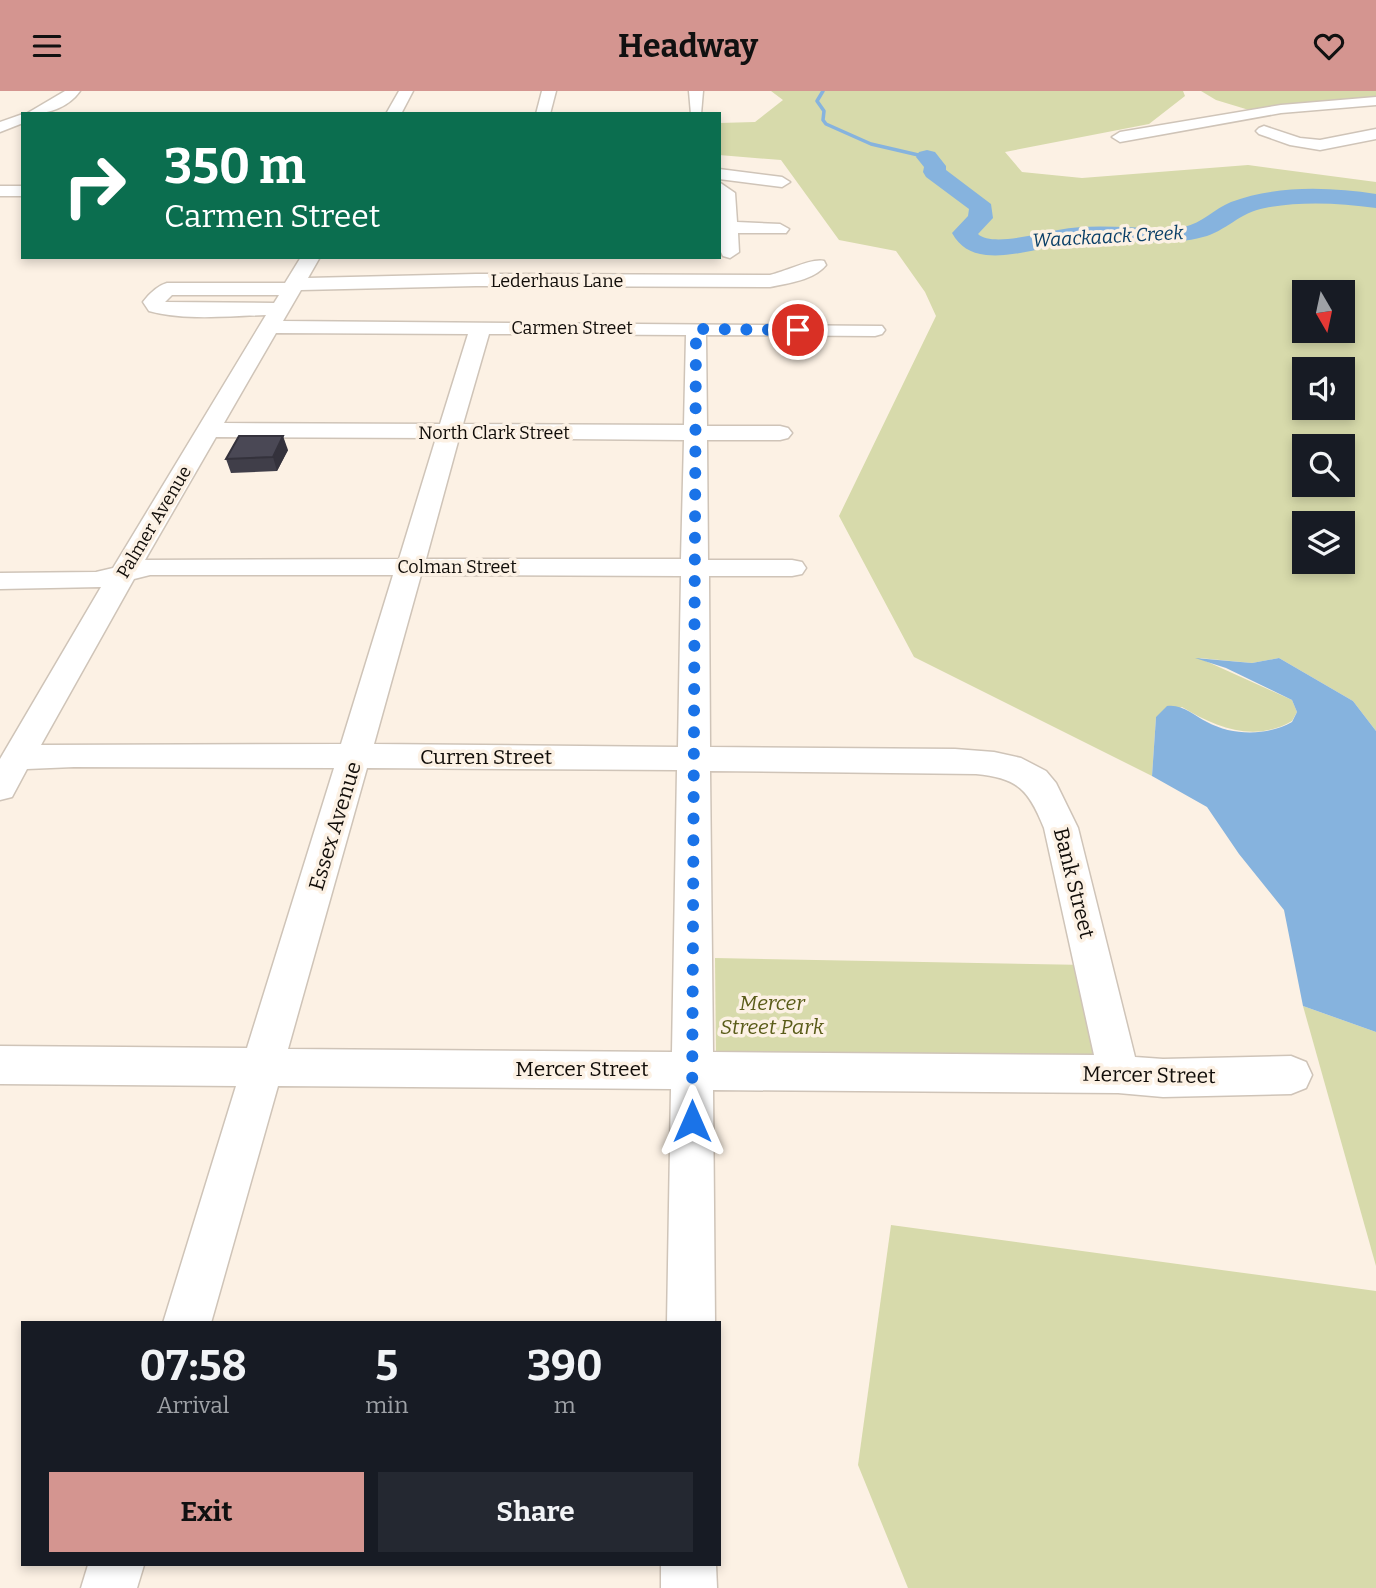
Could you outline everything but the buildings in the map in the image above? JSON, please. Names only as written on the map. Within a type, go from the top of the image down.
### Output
[{"type":"street","points":[[37,112],[67,98],[73,91]]},
{"type":"street","points":[[394,112],[406,91]]},
{"type":"street","points":[[543,112],[550,91]]},
{"type":"street","points":[[696,91],[696,111]]},
{"type":"street","points":[[1121,137],[1311,106],[1376,101]]},
{"type":"street","points":[[1264,131],[1291,120],[1311,106]]},
{"type":"street","points":[[0,127],[21,119]]},
{"type":"street","points":[[1223,120],[1227,126],[1264,131],[1313,145],[1328,144],[1362,134],[1376,134]]},
{"type":"street","points":[[0,127],[21,133]]},
{"type":"street","points":[[721,174],[782,182]]},
{"type":"street","points":[[721,188],[736,206],[725,252],[751,253]]},
{"type":"street","points":[[0,191],[21,191]]},
{"type":"street","points":[[730,227],[780,229]]},
{"type":"street","name":"Palmer Avenue","points":[[0,788],[310,259]]},
{"type":"street","name":"Lederhaus Lane","points":[[283,302],[476,280],[770,281],[794,276],[817,265]]},
{"type":"street","points":[[167,289],[283,302],[187,310],[156,307],[153,302],[167,289]]},
{"type":"street","name":"Carmen Street","points":[[283,302],[480,328],[874,330]]},
{"type":"street","name":"Essex Avenue","points":[[188,1321],[480,328]]},
{"type":"street","points":[[691,1321],[696,329]]},
{"type":"street","name":"North Clark Street","points":[[208,430],[780,433]]},
{"type":"street","name":"Colman Street","points":[[0,581],[78,581],[150,567],[175,566],[792,568]]},
{"type":"street","name":"Curren Street","points":[[17,758],[74,755],[955,761]]},
{"type":"street","name":"Bank Street","points":[[955,761],[1012,767],[1041,785],[1051,799],[1061,828],[1104,1003],[1118,1074]]},
{"type":"street","name":"Mercer Street","points":[[0,1065],[1118,1074],[1163,1079],[1291,1076]]},
{"type":"street","points":[[109,1588],[116,1566]]},
{"type":"street","points":[[689,1566],[689,1588]]},
{"type":"green space","points":[[771,91],[1183,91],[1185,96],[1149,124],[1005,152],[1022,172],[1082,178],[1248,165],[1376,182],[1376,731],[1353,701],[1279,658],[1252,663],[1199,658],[1292,700],[1297,712],[1292,721],[1278,728],[1250,732],[1222,726],[1182,707],[1156,717],[1152,776],[914,657],[839,516],[936,316],[925,292],[896,251],[839,240],[781,160],[721,155],[721,123],[755,122],[783,100]]},
{"type":"green space","points":[[1201,91],[1376,91],[1376,98],[1249,110],[1216,100]]},
{"type":"green space","name":"Mercer Street Park","points":[[715,958],[1088,965],[1117,1068],[716,1055]]},
{"type":"green space","points":[[1303,1006],[1376,1032],[1376,1266]]},
{"type":"green space","points":[[891,1225],[1376,1291],[1376,1588],[908,1588],[858,1465]]},
{"type":"water","points":[[1195,658],[1252,663],[1279,658],[1353,701],[1376,731],[1376,1032],[1303,1006],[1284,910],[1239,854],[1207,807],[1152,776],[1156,717],[1167,706],[1183,708],[1217,727],[1250,733],[1282,727],[1292,722],[1297,712],[1292,700],[1226,668]]},
{"type":"waterway","name":"Waackaack Creek","points":[[823,91],[817,101],[824,111],[823,120],[826,124],[871,144],[927,157]]},
{"type":"waterway","name":"Waackaack Creek","points":[[927,157],[935,166],[934,172],[979,204],[980,218],[965,233],[973,243],[986,247],[1010,246],[1081,234],[1184,234],[1203,230],[1225,214],[1244,206],[1281,198],[1322,196],[1376,201]]},
{"type":"route","points":[[692,1121],[696,329],[798,330]]}]
